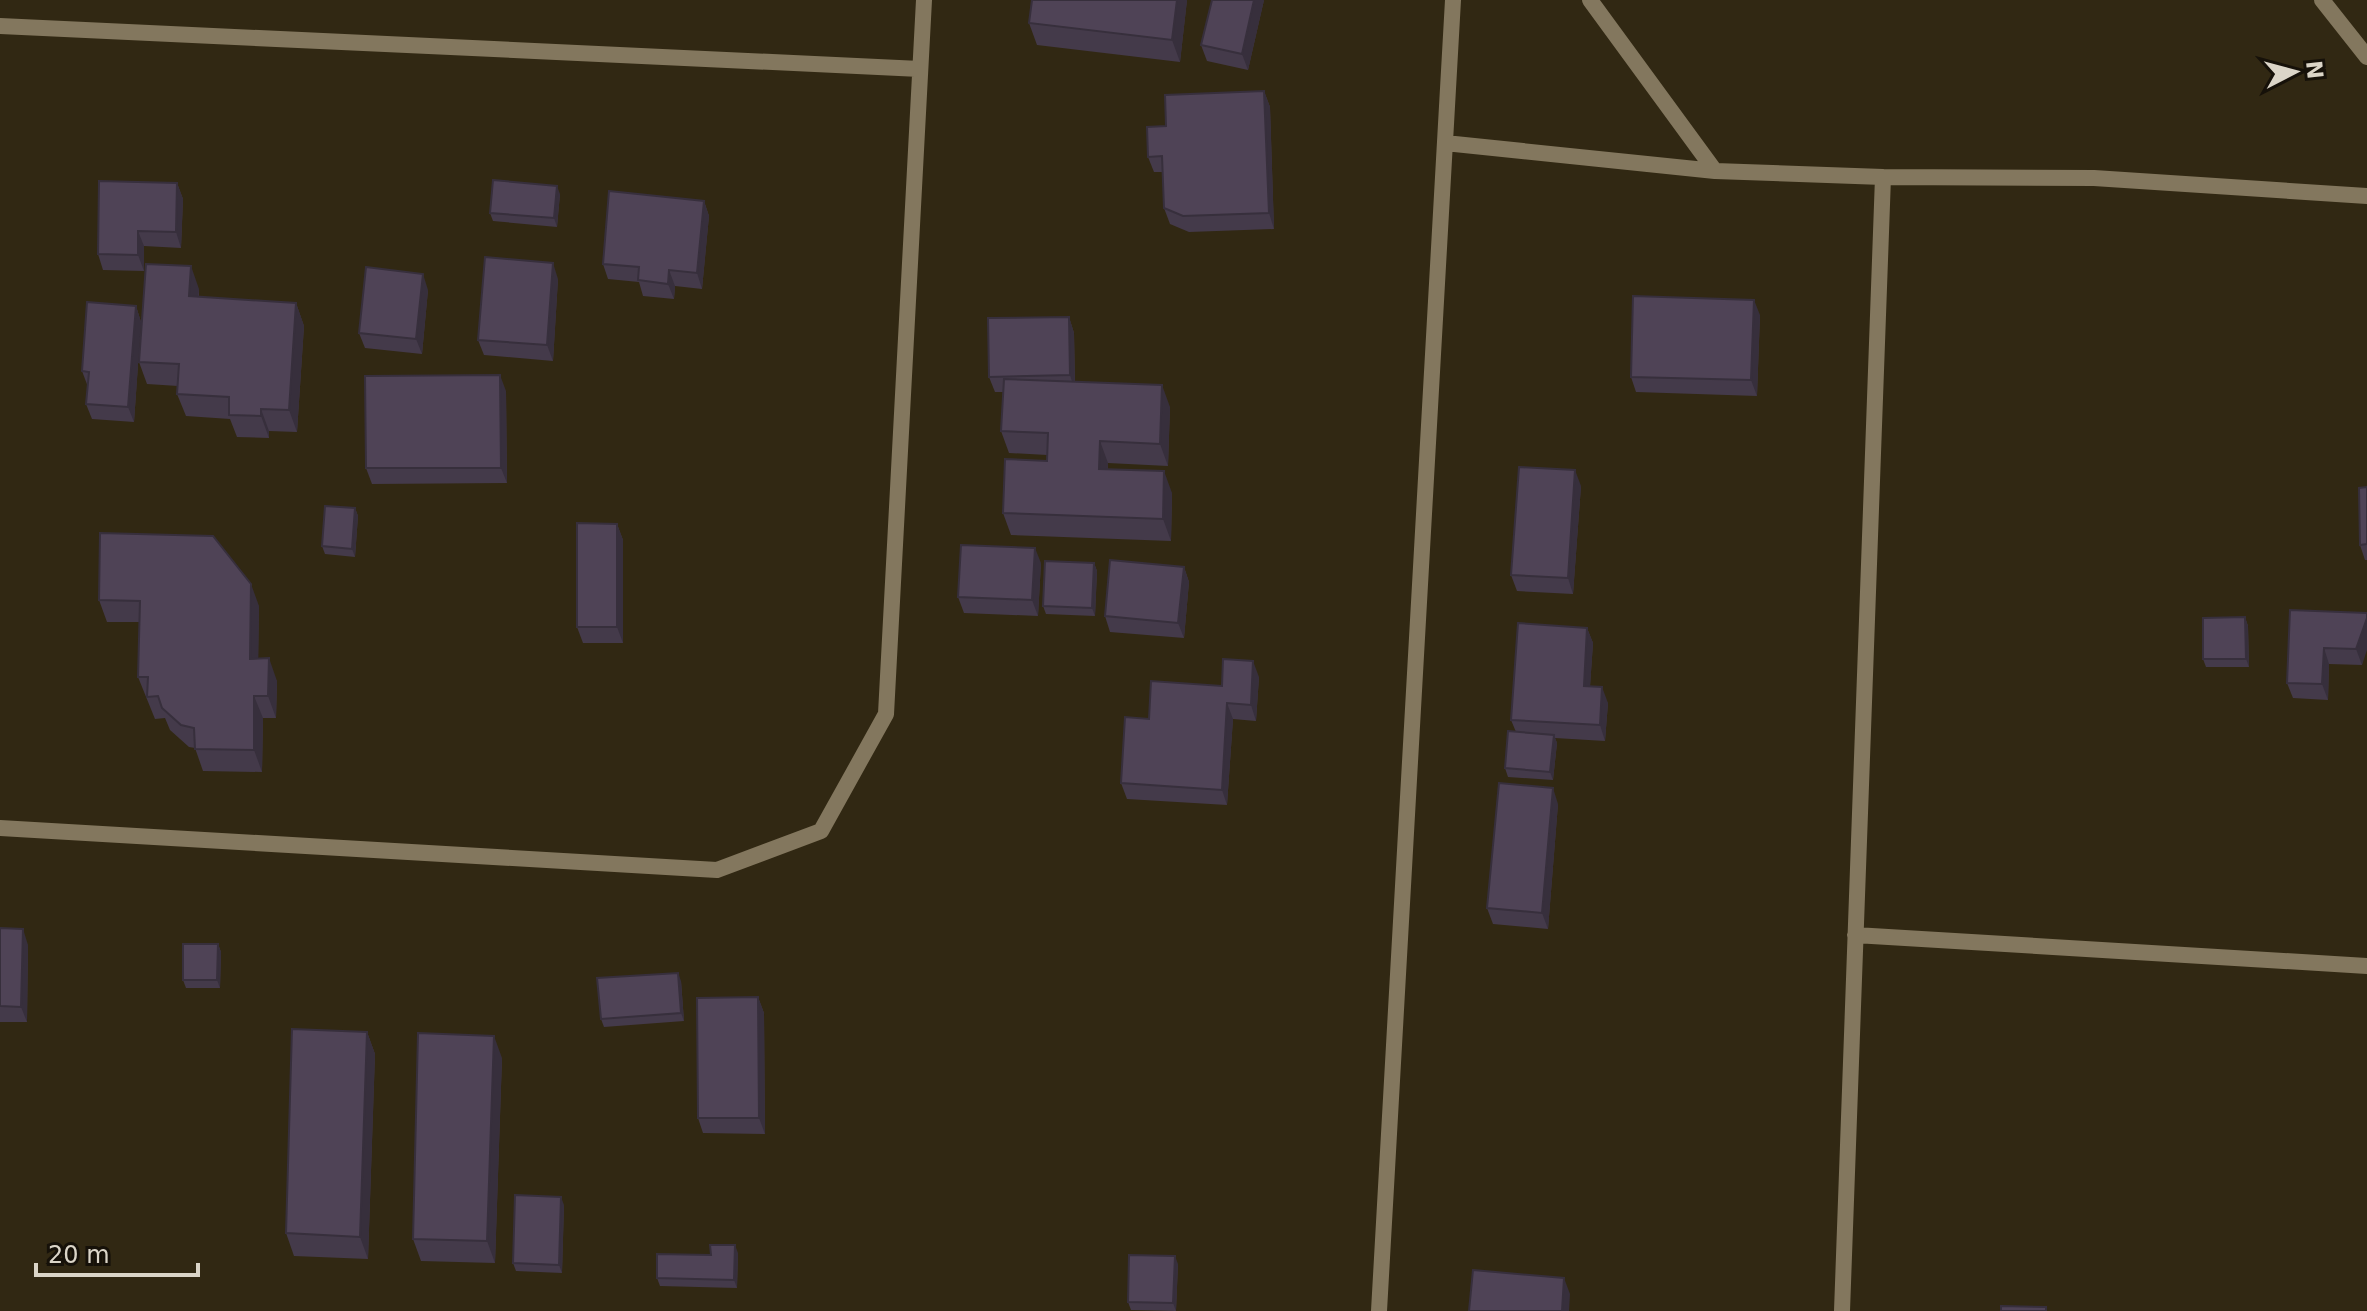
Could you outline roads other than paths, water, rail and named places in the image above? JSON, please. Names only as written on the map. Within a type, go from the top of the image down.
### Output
[{"type":"street","points":[[0,828],[717,870],[821,831],[886,714],[924,0]]},
{"type":"street","points":[[1379,1311],[1453,0]]},
{"type":"street","points":[[1590,0],[1715,171]]},
{"type":"street","points":[[2322,0],[2367,57]]},
{"type":"street","points":[[0,26],[920,69]]},
{"type":"street","points":[[1445,143],[1715,171],[1883,177],[2094,178],[2367,196]]},
{"type":"street","points":[[1842,1311],[1883,177]]},
{"type":"street","points":[[1855,935],[2367,966]]}]
